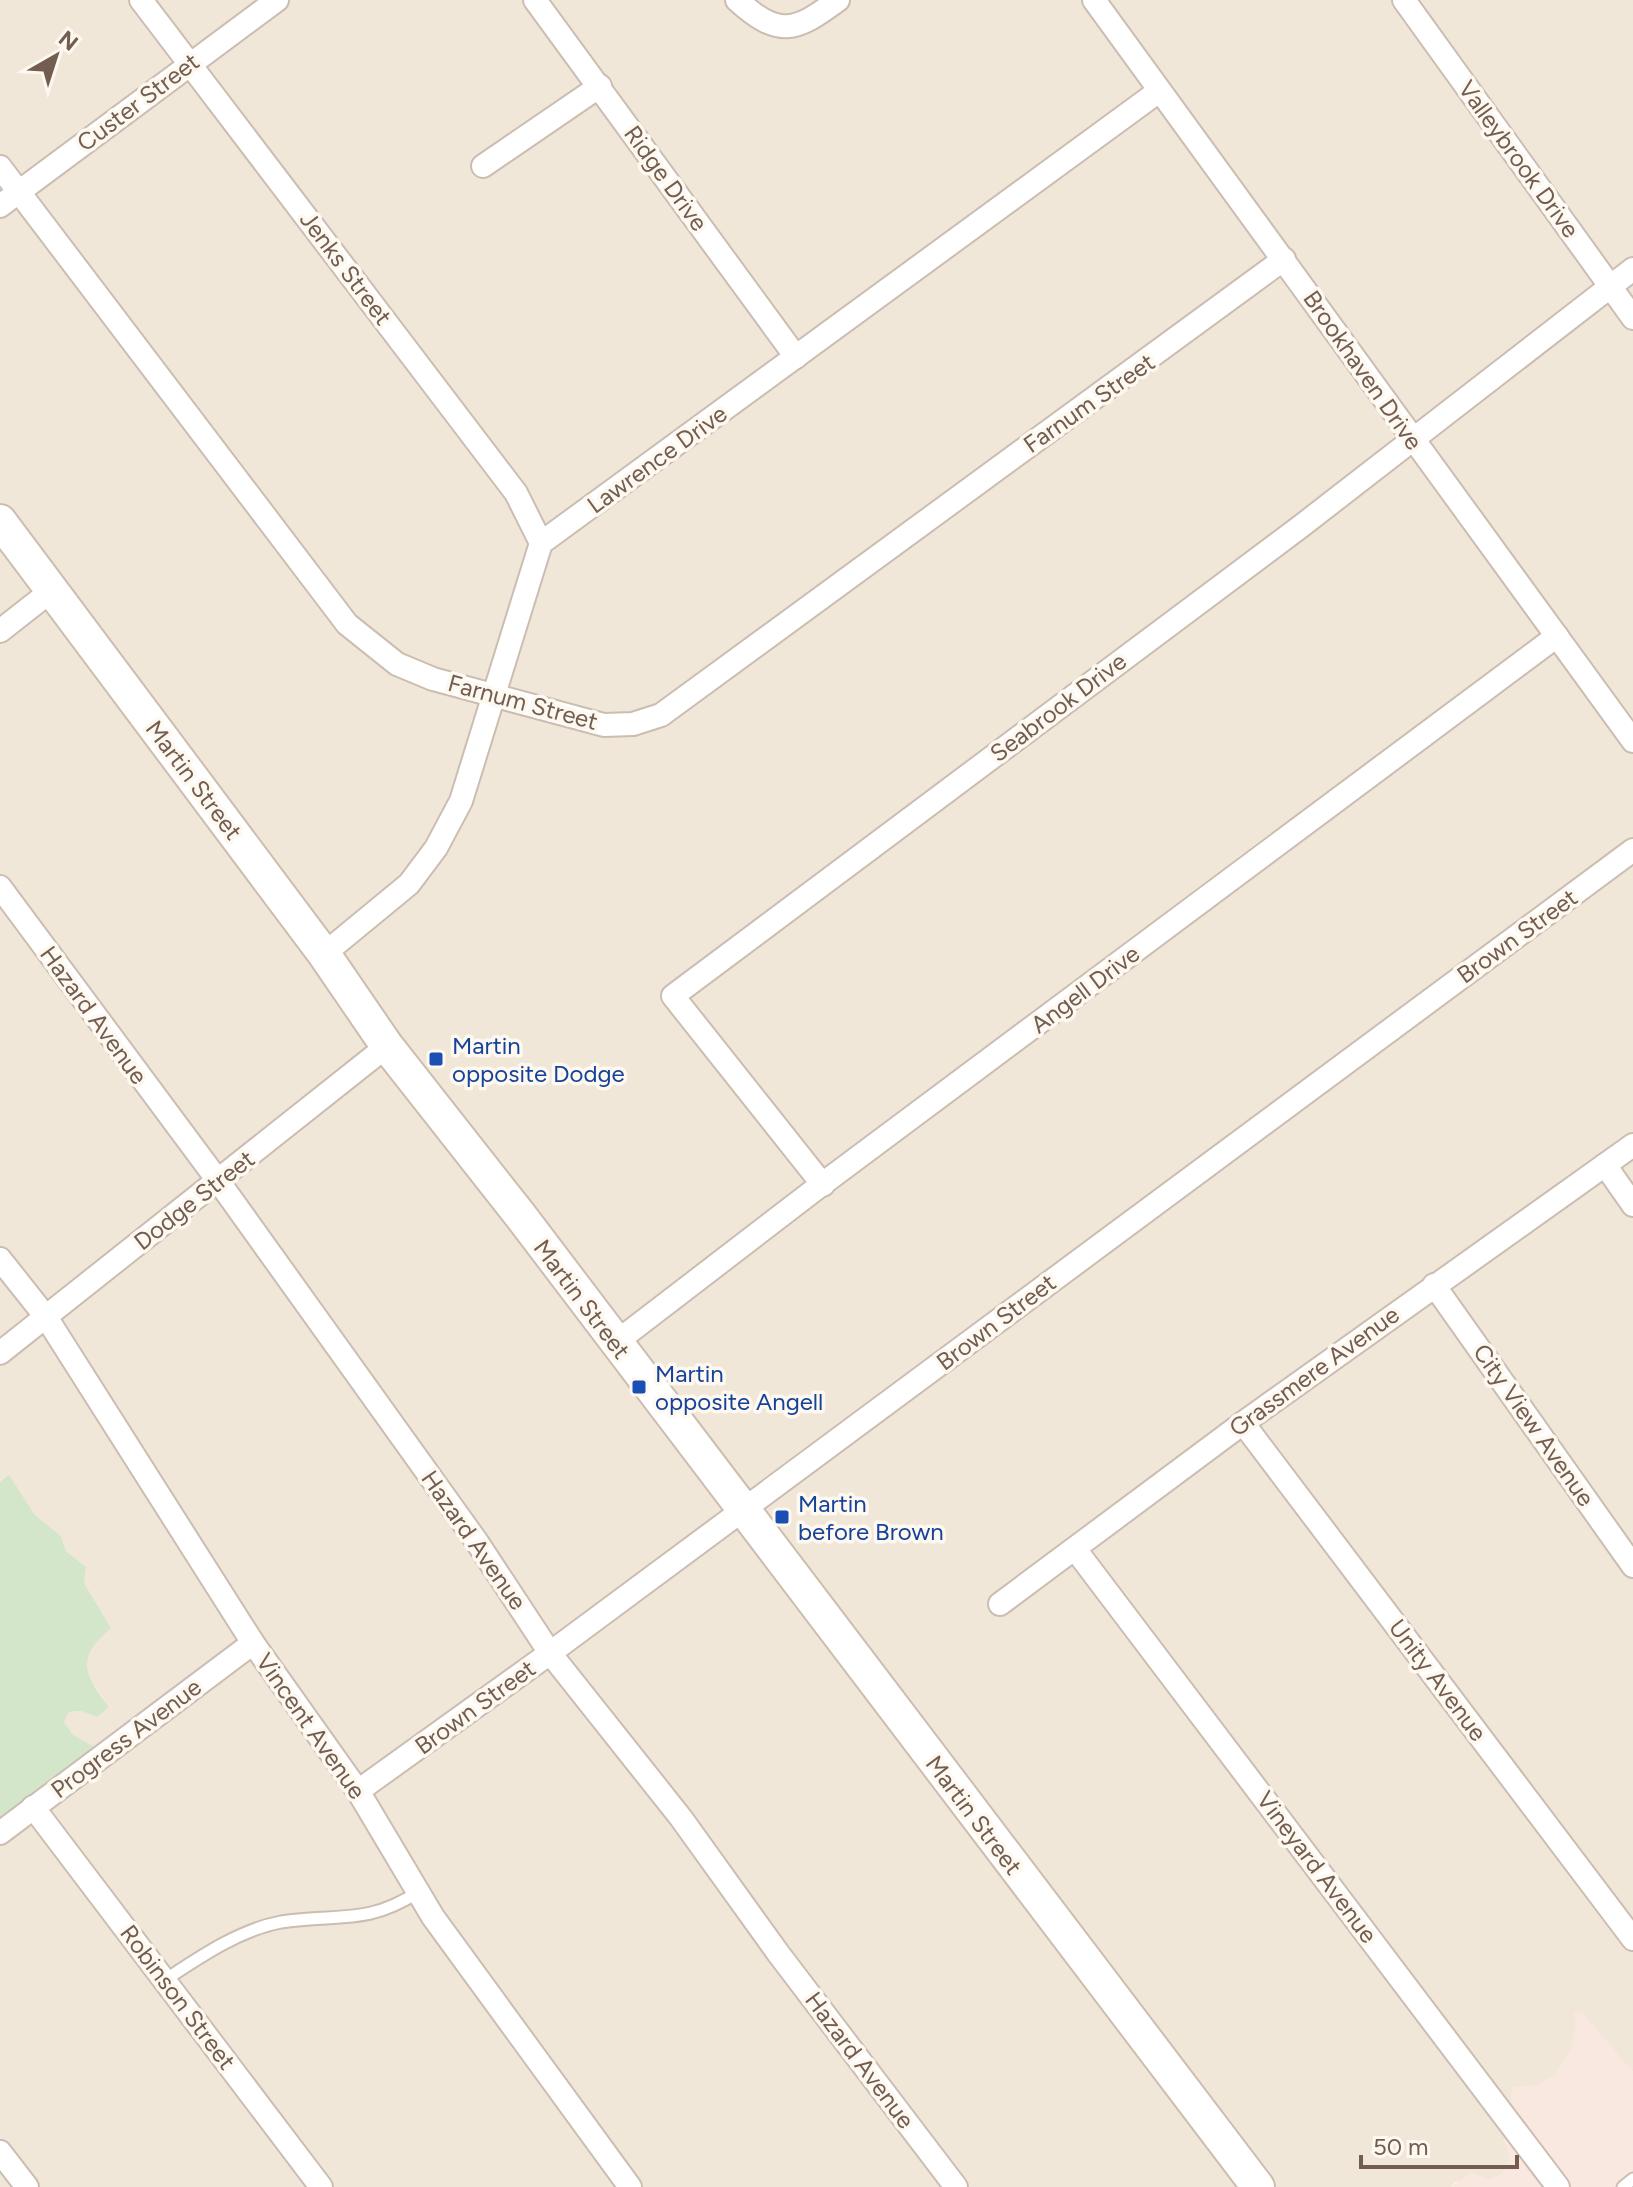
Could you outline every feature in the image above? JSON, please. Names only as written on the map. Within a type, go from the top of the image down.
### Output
[{"type":"street","name":"Jenks Street","points":[[141,0],[516,493],[541,543]]},
{"type":"street","name":"Custer Street","points":[[0,206],[277,0]]},
{"type":"street","name":"Ridge Drive","points":[[535,0],[796,357]]},
{"type":"street","points":[[737,0],[775,27],[787,28],[811,21],[838,0]]},
{"type":"street","name":"Brookhaven Drive","points":[[1094,0],[1633,741]]},
{"type":"street","name":"Valleybrook Drive","points":[[1404,0],[1633,318]]},
{"type":"street","points":[[483,166],[600,86]]},
{"type":"street","name":"Lawrence Drive","points":[[541,543],[1159,91]]},
{"type":"street","name":"Farnum Street","points":[[0,167],[347,624],[397,664],[433,679],[604,725],[633,724],[661,715],[1284,259]]},
{"type":"street","name":"Seabrook Drive","points":[[823,1185],[673,996],[1413,440],[1633,269]]},
{"type":"street","name":"Martin Street","points":[[0,521],[324,954],[387,1046],[1258,2187]]},
{"type":"street","points":[[324,954],[409,884],[436,848],[461,801],[541,543]]},
{"type":"street","points":[[0,631],[51,591]]},
{"type":"street","name":"Angell Drive","points":[[615,1343],[1557,636]]},
{"type":"street","name":"Brown Street","points":[[358,1791],[550,1653],[741,1508],[1633,850]]},
{"type":"street","name":"Hazard Avenue","points":[[0,887],[219,1182],[477,1542],[550,1653],[681,1818],[778,1953],[956,2187]]},
{"type":"street","name":"Dodge Street","points":[[0,1353],[387,1046]]},
{"type":"street","name":"Grassmere Avenue","points":[[1000,1604],[1243,1423],[1633,1145]]},
{"type":"street","points":[[1605,1165],[1633,1205]]},
{"type":"street","name":"Vincent Avenue","points":[[0,1259],[46,1317],[253,1643],[358,1791],[418,1892],[621,2184]]},
{"type":"street","name":"City View Avenue","points":[[1434,1285],[1633,1566]]},
{"type":"street","name":"Unity Avenue","points":[[1243,1423],[1633,1939]]},
{"type":"street","name":"Vineyard Avenue","points":[[1075,1549],[1558,2187]]},
{"type":"street","name":"Progress Avenue","points":[[0,1833],[253,1643]]},
{"type":"street","name":"Robinson Street","points":[[33,1807],[321,2187]]},
{"type":"street","points":[[0,2152],[27,2187]]},
{"type":"lane","points":[[165,1980],[225,1943],[256,1929],[281,1922],[354,1919],[402,1903],[418,1892]]},
{"type":"lane","points":[[1623,2187],[1633,2179]]},
{"type":"shaded area","points":[[0,0],[1633,0],[1633,2072],[1576,2027],[1570,2053],[1555,2075],[1538,2085],[1512,2088],[1510,2159],[1502,2174],[1490,2180],[1455,2182],[1451,2187],[0,2187],[0,1831],[103,1751],[73,1736],[64,1722],[69,1712],[81,1711],[97,1717],[109,1707],[86,1673],[87,1654],[93,1643],[111,1628],[84,1583],[85,1566],[66,1551],[61,1536],[35,1515],[9,1476],[0,1482]]},
{"type":"shaded area","points":[[1581,2011],[1633,2072],[1633,2187],[1451,2187],[1471,2173],[1490,2180],[1502,2174],[1510,2159],[1504,2140],[1509,2137],[1506,2115],[1512,2102],[1512,2088],[1538,2085],[1555,2075],[1570,2053],[1576,2027],[1574,2012]]},
{"type":"green space","points":[[9,1475],[35,1515],[61,1536],[66,1551],[86,1567],[84,1583],[111,1628],[92,1648],[87,1666],[94,1685],[109,1707],[97,1717],[81,1711],[69,1712],[64,1722],[73,1735],[104,1752],[0,1831],[0,1482]]},
{"type":"place","name":"Martin opposite Dodge","points":[[436,1059]]},
{"type":"place","name":"Martin opposite Angell","points":[[639,1387]]},
{"type":"place","name":"Martin before Brown","points":[[782,1517]]}]
